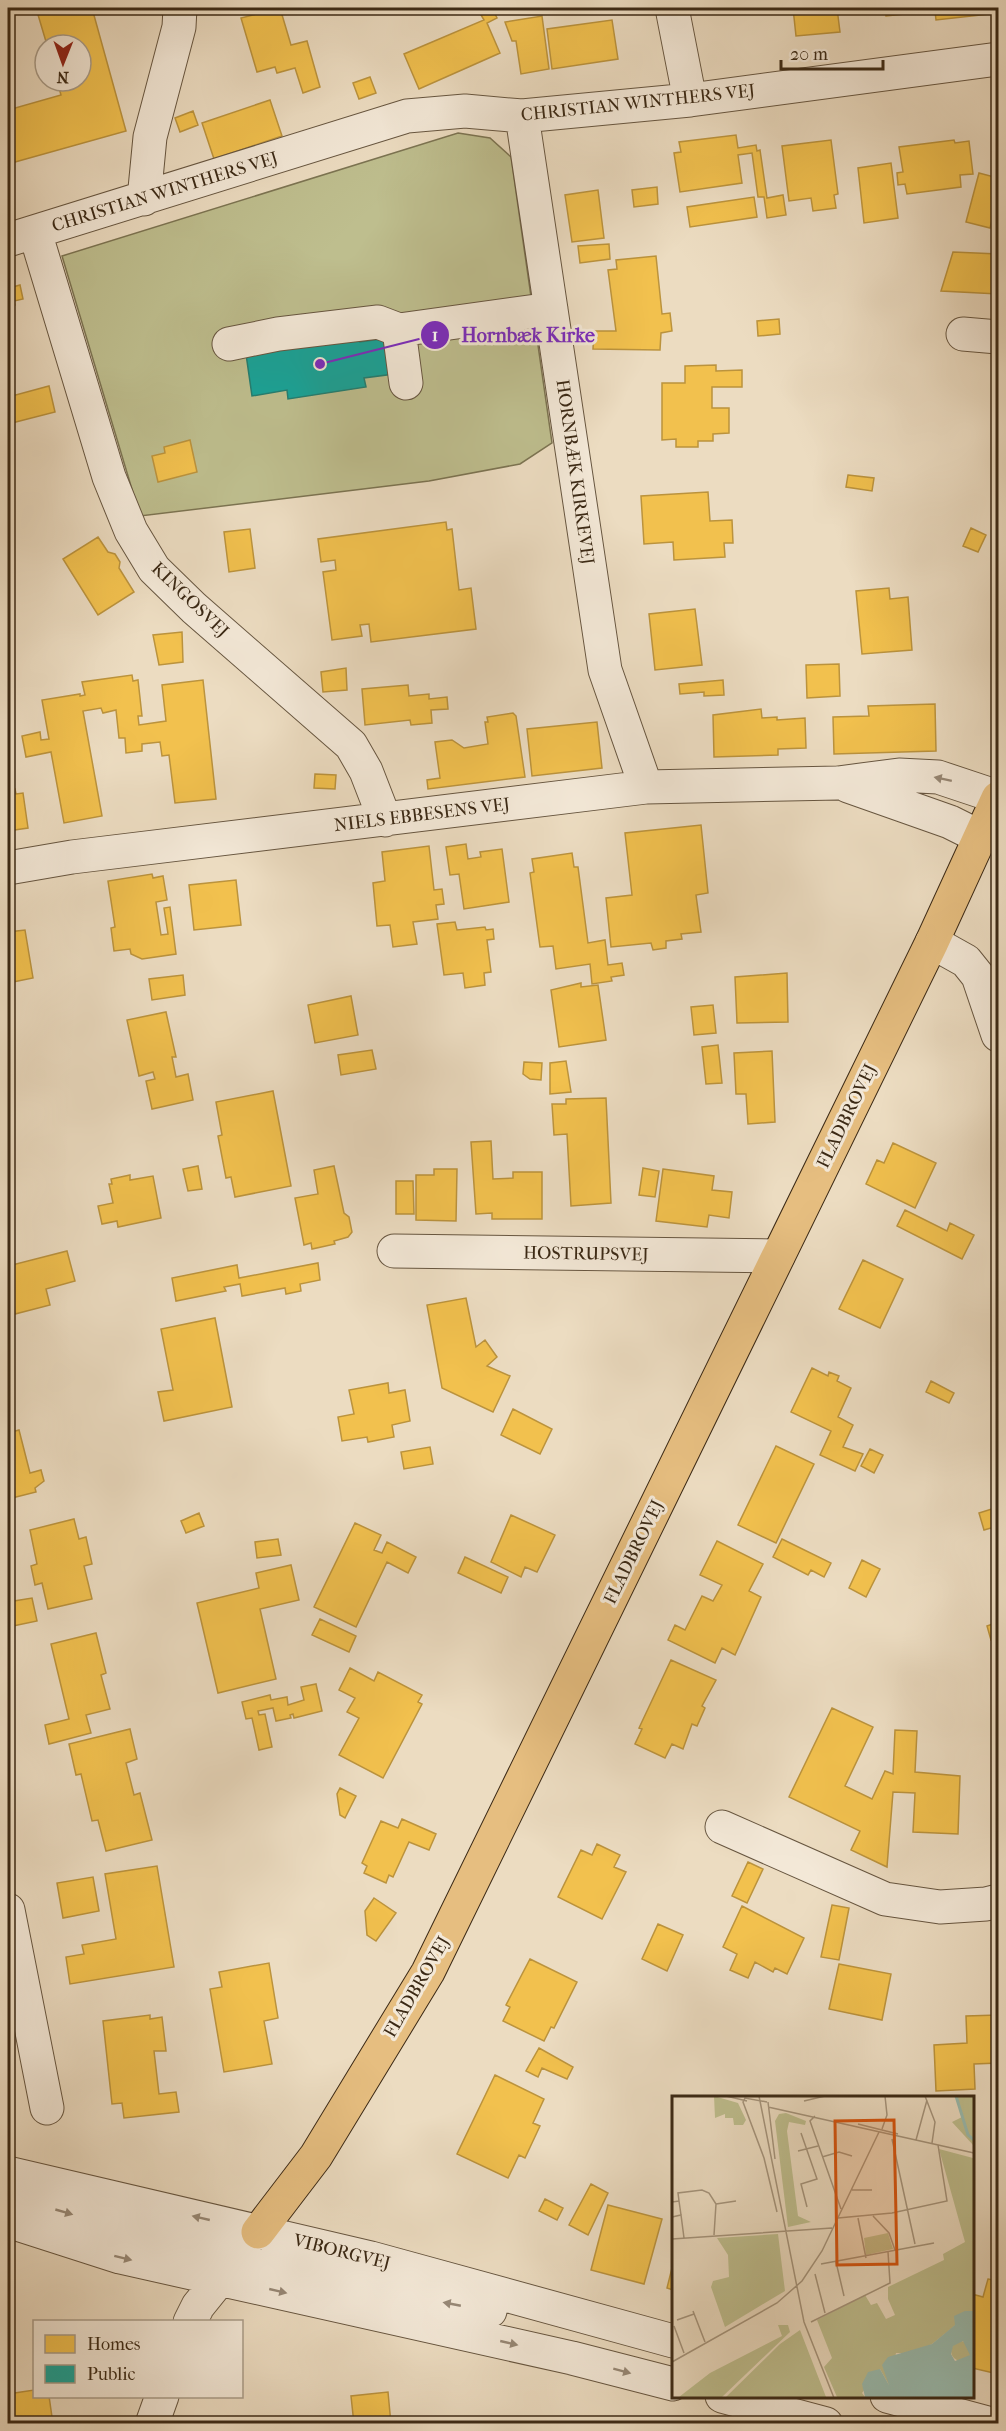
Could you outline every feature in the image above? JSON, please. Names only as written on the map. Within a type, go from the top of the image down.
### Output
[{"type":"main road","name":"FLADBROVEJ","points":[[258,2232],[316,2156],[428,1972],[932,942],[999,798]]},
{"type":"street","points":[[144,199],[150,137],[178,27],[180,8]]},
{"type":"street","points":[[672,8],[690,100]]},
{"type":"street","name":"CHRISTIAN WINTHERS VEJ","points":[[21,236],[407,116],[465,111],[522,116],[690,100],[999,59]]},
{"type":"street","name":"HORNBÆK KIRKEVEJ","points":[[522,116],[605,670],[646,787]]},
{"type":"street","name":"KINGOSVEJ","points":[[21,236],[109,477],[131,531],[154,569],[351,745],[366,771],[385,820]]},
{"type":"street","points":[[229,344],[278,334],[378,322],[399,330],[551,309]]},
{"type":"street","points":[[399,330],[406,383]]},
{"type":"street","points":[[963,334],[999,337]]},
{"type":"street","name":"NIELS EBBESENS VEJ","points":[[8,868],[72,857],[646,787],[838,783],[899,775],[938,777],[999,798]]},
{"type":"street","name":"NIELS EBBESENS VEJ","points":[[838,783],[893,800],[950,822],[980,837]]},
{"type":"street","points":[[932,942],[966,961],[978,976],[999,1035]]},
{"type":"street","name":"HOSTRUPSVEJ","points":[[394,1251],[778,1256]]},
{"type":"street","points":[[722,1827],[885,1899],[940,1907],[999,1901]]},
{"type":"street","points":[[8,1910],[47,2108]]},
{"type":"street","name":"VIBORGVEJ","points":[[8,2173],[371,2258],[672,2341]]},
{"type":"street","points":[[8,2196],[193,2247],[233,2245],[258,2232]]},
{"type":"street","points":[[8,2221],[120,2257],[572,2358],[672,2384]]},
{"type":"street","name":"FLADBROVEJ","points":[[190,2320],[258,2232]]},
{"type":"street","points":[[221,2278],[234,2271],[273,2264],[496,2313],[593,2320]]},
{"type":"street","points":[[152,2424],[162,2398]]},
{"type":"street","points":[[726,2398],[826,2424]]},
{"type":"street","points":[[891,2398],[991,2424]]},
{"type":"green space","points":[[458,133],[490,138],[511,157],[552,443],[520,464],[429,481],[140,516],[62,256]]},
{"type":"building: Homes","points":[[36,8],[92,8],[126,131],[8,164],[8,110],[61,95],[60,93],[93,93],[93,33],[43,33]]},
{"type":"building: Homes","points":[[280,8],[291,45],[307,41],[320,87],[303,93],[295,68],[277,73],[275,67],[257,72],[241,18]]},
{"type":"building: Homes","points":[[477,8],[492,8],[497,18],[487,23],[500,53],[419,89],[404,54],[484,20]]},
{"type":"building: Homes","points":[[793,8],[837,8],[840,32],[796,36]]},
{"type":"building: Homes","points":[[885,8],[998,8],[998,13],[936,20],[935,11],[886,16]]},
{"type":"building: Homes","points":[[542,16],[549,69],[521,74],[516,41],[512,41],[505,22]]},
{"type":"building: Homes","points":[[612,20],[618,59],[552,69],[547,29]]},
{"type":"building: Homes","points":[[370,77],[376,93],[359,99],[353,83]]},
{"type":"building: Homes","points":[[270,100],[282,136],[214,159],[202,123]]},
{"type":"building: Homes","points":[[193,111],[198,125],[180,132],[175,118]]},
{"type":"building: Homes","points":[[736,135],[738,148],[756,145],[757,151],[760,150],[767,198],[783,195],[786,215],[767,218],[764,197],[758,197],[752,153],[738,155],[742,183],[680,192],[674,153],[681,152],[679,142]]},
{"type":"building: Homes","points":[[831,140],[838,194],[834,195],[836,208],[813,211],[811,198],[789,201],[782,146]]},
{"type":"building: Homes","points":[[954,140],[955,143],[969,141],[973,174],[960,175],[961,187],[907,194],[905,184],[898,185],[897,173],[903,172],[899,147]]},
{"type":"building: Homes","points":[[891,163],[898,218],[864,223],[858,168]]},
{"type":"building: Homes","points":[[979,173],[998,178],[998,196],[990,228],[966,222]]},
{"type":"building: Homes","points":[[657,187],[658,204],[634,207],[632,190]]},
{"type":"building: Homes","points":[[598,190],[604,238],[572,242],[565,195]]},
{"type":"building: Homes","points":[[754,197],[757,217],[690,227],[687,207]]},
{"type":"building: Homes","points":[[609,244],[610,259],[580,263],[578,246]]},
{"type":"building: Homes","points":[[953,252],[998,254],[998,294],[941,291]]},
{"type":"building: Homes","points":[[656,256],[662,314],[670,313],[672,331],[661,333],[660,350],[593,349],[594,331],[616,331],[608,270],[617,269],[616,260]]},
{"type":"building: Homes","points":[[8,283],[9,288],[20,285],[23,299],[14,301],[15,305],[8,307]]},
{"type":"building: Homes","points":[[779,319],[780,334],[758,336],[757,321]]},
{"type":"building: Homes","points":[[716,365],[716,371],[742,370],[742,387],[712,387],[712,408],[729,408],[729,433],[713,434],[713,441],[698,441],[698,447],[676,447],[676,439],[662,440],[662,383],[685,383],[685,366]]},
{"type":"building: Homes","points":[[49,386],[55,412],[8,424],[8,397]]},
{"type":"building: Homes","points":[[190,440],[197,472],[158,482],[152,456],[165,453],[164,447]]},
{"type":"building: Homes","points":[[848,475],[874,478],[872,491],[846,487]]},
{"type":"building: Homes","points":[[708,492],[710,521],[732,520],[733,543],[724,543],[725,557],[674,560],[673,542],[644,544],[641,496]]},
{"type":"building: Homes","points":[[446,522],[447,530],[452,529],[459,590],[471,588],[476,629],[371,642],[369,624],[360,625],[362,636],[332,640],[323,572],[336,570],[335,560],[321,562],[318,539]]},
{"type":"building: Homes","points":[[971,528],[986,535],[978,552],[963,546]]},
{"type":"building: Homes","points":[[250,529],[255,568],[229,572],[224,532]]},
{"type":"building: Homes","points":[[98,537],[108,552],[115,554],[120,562],[119,568],[134,592],[98,615],[63,559]]},
{"type":"building: Homes","points":[[889,588],[890,599],[908,597],[912,650],[862,654],[856,591]]},
{"type":"building: Homes","points":[[695,609],[702,665],[655,670],[649,614]]},
{"type":"building: Homes","points":[[182,632],[183,662],[159,665],[153,635]]},
{"type":"building: Homes","points":[[839,664],[840,696],[807,698],[806,665]]},
{"type":"building: Homes","points":[[346,668],[347,690],[323,692],[321,672]]},
{"type":"building: Homes","points":[[132,675],[133,681],[138,680],[142,716],[138,716],[139,725],[166,721],[162,685],[203,680],[216,799],[175,803],[169,755],[162,756],[160,742],[142,744],[142,751],[126,753],[125,738],[119,738],[116,710],[103,713],[101,708],[83,711],[102,816],[64,823],[51,752],[26,757],[22,736],[40,732],[41,740],[49,739],[42,700],[85,695],[82,682]]},
{"type":"building: Homes","points":[[723,680],[724,695],[704,696],[704,692],[680,694],[679,684]]},
{"type":"building: Homes","points":[[408,685],[409,696],[429,694],[429,699],[447,697],[448,709],[431,710],[432,723],[411,725],[410,720],[365,725],[362,689]]},
{"type":"building: Homes","points":[[935,704],[936,751],[834,754],[833,717],[869,716],[868,706]]},
{"type":"building: Homes","points":[[761,709],[762,718],[777,717],[777,720],[805,718],[806,748],[778,749],[778,755],[714,757],[713,715]]},
{"type":"building: Homes","points":[[513,713],[516,716],[525,777],[428,789],[427,780],[440,778],[435,742],[452,740],[464,748],[488,744],[485,722],[488,722],[487,717]]},
{"type":"building: Homes","points":[[597,722],[602,768],[532,776],[527,729]]},
{"type":"building: Homes","points":[[8,773],[10,790],[15,789],[16,794],[23,793],[28,828],[8,831]]},
{"type":"building: Homes","points":[[315,774],[336,775],[335,789],[314,788]]},
{"type":"building: Homes","points":[[701,825],[708,893],[696,895],[701,932],[681,934],[682,939],[666,941],[666,948],[653,950],[651,943],[611,947],[606,898],[632,895],[625,833]]},
{"type":"building: Homes","points":[[466,844],[468,859],[481,857],[480,852],[502,849],[509,902],[464,909],[459,874],[450,875],[446,847]]},
{"type":"building: Homes","points":[[429,846],[434,890],[442,889],[444,904],[436,905],[438,919],[413,922],[417,944],[393,947],[390,925],[377,926],[373,883],[385,881],[382,852]]},
{"type":"building: Homes","points":[[572,853],[574,867],[578,867],[588,943],[605,940],[608,965],[622,963],[624,975],[611,977],[612,981],[592,984],[590,964],[556,969],[553,946],[540,947],[530,873],[534,872],[532,859]]},
{"type":"building: Homes","points":[[152,874],[153,878],[163,876],[167,900],[156,902],[161,935],[168,934],[164,908],[170,907],[176,954],[142,959],[131,954],[130,949],[114,951],[111,928],[115,927],[108,881]]},
{"type":"building: Homes","points":[[236,880],[241,925],[194,930],[189,885]]},
{"type":"building: Homes","points":[[455,922],[457,930],[485,927],[486,930],[493,929],[494,939],[487,940],[491,972],[484,973],[485,985],[465,988],[463,973],[444,975],[437,924]]},
{"type":"building: Homes","points":[[25,930],[33,978],[8,983],[8,932]]},
{"type":"building: Homes","points":[[787,973],[788,1022],[737,1023],[735,977]]},
{"type":"building: Homes","points":[[183,975],[185,995],[152,1000],[149,979]]},
{"type":"building: Homes","points":[[581,983],[581,987],[598,985],[606,1040],[559,1047],[551,990]]},
{"type":"building: Homes","points":[[351,996],[358,1035],[315,1043],[308,1005]]},
{"type":"building: Homes","points":[[713,1005],[716,1033],[694,1035],[691,1007]]},
{"type":"building: Homes","points":[[166,1012],[176,1057],[172,1057],[176,1077],[188,1074],[193,1100],[152,1109],[146,1081],[155,1079],[153,1072],[139,1076],[127,1020]]},
{"type":"building: Homes","points":[[718,1045],[722,1083],[706,1084],[702,1047]]},
{"type":"building: Homes","points":[[372,1050],[376,1069],[341,1075],[338,1055]]},
{"type":"building: Homes","points":[[772,1051],[775,1122],[748,1124],[746,1094],[736,1094],[734,1053]]},
{"type":"building: Homes","points":[[566,1061],[571,1092],[550,1094],[550,1063]]},
{"type":"building: Homes","points":[[524,1062],[542,1063],[541,1080],[530,1079],[523,1074]]},
{"type":"building: Homes","points":[[273,1091],[291,1186],[235,1197],[231,1177],[226,1178],[218,1136],[222,1135],[216,1102]]},
{"type":"building: Homes","points":[[606,1098],[611,1203],[571,1206],[567,1134],[554,1135],[552,1104],[566,1104],[566,1099]]},
{"type":"building: Homes","points":[[491,1141],[493,1179],[513,1178],[513,1172],[542,1172],[542,1219],[492,1219],[492,1213],[476,1214],[471,1142]]},
{"type":"building: Homes","points":[[893,1143],[936,1163],[915,1208],[866,1184],[877,1160],[884,1163]]},
{"type":"building: Homes","points":[[198,1166],[202,1189],[188,1191],[183,1169]]},
{"type":"building: Homes","points":[[334,1166],[344,1213],[349,1217],[352,1232],[348,1237],[334,1241],[335,1244],[312,1249],[311,1243],[304,1245],[295,1198],[318,1194],[314,1170]]},
{"type":"building: Homes","points":[[643,1168],[659,1171],[655,1197],[639,1195]]},
{"type":"building: Homes","points":[[434,1169],[457,1169],[456,1221],[416,1220],[416,1175],[434,1175]]},
{"type":"building: Homes","points":[[663,1169],[714,1176],[712,1190],[732,1192],[729,1218],[709,1215],[707,1227],[656,1221]]},
{"type":"building: Homes","points":[[130,1175],[130,1180],[153,1176],[161,1218],[118,1227],[117,1221],[102,1224],[98,1206],[113,1203],[109,1184],[112,1184],[111,1179]]},
{"type":"building: Homes","points":[[396,1181],[413,1181],[414,1214],[396,1214]]},
{"type":"building: Homes","points":[[905,1210],[947,1231],[950,1223],[974,1235],[962,1259],[897,1226]]},
{"type":"building: Homes","points":[[67,1251],[75,1281],[46,1289],[50,1305],[15,1314],[8,1288],[8,1266]]},
{"type":"building: Homes","points":[[863,1260],[903,1279],[880,1328],[839,1309]]},
{"type":"building: Homes","points":[[318,1263],[320,1280],[300,1284],[301,1291],[286,1294],[285,1288],[242,1296],[240,1284],[224,1287],[226,1291],[176,1301],[172,1278],[237,1265],[239,1278]]},
{"type":"building: Homes","points":[[466,1298],[476,1347],[485,1340],[497,1357],[487,1366],[510,1376],[493,1412],[442,1388],[427,1305]]},
{"type":"building: Homes","points":[[215,1318],[232,1407],[164,1421],[158,1392],[173,1390],[161,1329]]},
{"type":"building: Homes","points":[[812,1368],[828,1376],[829,1372],[839,1376],[837,1381],[851,1388],[838,1417],[853,1425],[843,1447],[863,1454],[855,1471],[820,1455],[831,1431],[791,1412]]},
{"type":"building: Homes","points":[[931,1381],[954,1393],[949,1403],[926,1392]]},
{"type":"building: Homes","points":[[388,1383],[389,1393],[405,1390],[410,1421],[392,1425],[394,1437],[368,1442],[367,1437],[342,1441],[338,1417],[354,1414],[349,1390]]},
{"type":"building: Homes","points":[[8,1398],[13,1419],[8,1420]]},
{"type":"building: Homes","points":[[513,1409],[552,1429],[540,1454],[501,1435]]},
{"type":"building: Homes","points":[[19,1430],[30,1473],[41,1470],[44,1481],[35,1488],[36,1492],[8,1499],[8,1433]]},
{"type":"building: Homes","points":[[776,1446],[814,1464],[776,1543],[738,1525]]},
{"type":"building: Homes","points":[[430,1447],[433,1464],[404,1469],[401,1452]]},
{"type":"building: Homes","points":[[870,1449],[883,1455],[874,1473],[861,1466]]},
{"type":"building: Homes","points":[[998,1507],[998,1526],[984,1530],[979,1513]]},
{"type":"building: Homes","points":[[199,1513],[204,1526],[186,1533],[181,1521]]},
{"type":"building: Homes","points":[[511,1515],[555,1535],[537,1572],[525,1567],[521,1577],[491,1562]]},
{"type":"building: Homes","points":[[74,1519],[79,1539],[86,1537],[92,1564],[84,1566],[92,1599],[48,1609],[42,1583],[35,1585],[31,1566],[37,1564],[30,1530]]},
{"type":"building: Homes","points":[[355,1523],[381,1535],[374,1550],[382,1553],[387,1542],[416,1557],[408,1573],[387,1562],[356,1627],[314,1607]]},
{"type":"building: Homes","points":[[278,1539],[281,1555],[257,1558],[255,1542]]},
{"type":"building: Homes","points":[[782,1539],[831,1563],[824,1577],[811,1570],[808,1575],[773,1557]]},
{"type":"building: Homes","points":[[717,1541],[763,1564],[749,1591],[761,1597],[735,1655],[722,1648],[715,1663],[668,1640],[675,1625],[685,1630],[702,1596],[713,1601],[722,1585],[700,1575]]},
{"type":"building: Homes","points":[[465,1557],[508,1577],[501,1593],[458,1573]]},
{"type":"building: Homes","points":[[862,1560],[880,1569],[866,1597],[849,1588]]},
{"type":"building: Homes","points":[[291,1565],[299,1600],[260,1609],[276,1679],[218,1693],[197,1603],[259,1588],[256,1573]]},
{"type":"building: Homes","points":[[32,1598],[37,1621],[8,1627],[8,1602]]},
{"type":"building: Homes","points":[[320,1619],[356,1636],[349,1652],[312,1635]]},
{"type":"building: Homes","points":[[998,1622],[998,1638],[991,1640],[987,1626]]},
{"type":"building: Homes","points":[[96,1633],[106,1673],[101,1675],[110,1709],[86,1715],[91,1733],[49,1744],[45,1725],[69,1719],[51,1644]]},
{"type":"building: Homes","points":[[671,1660],[716,1680],[702,1706],[705,1708],[697,1726],[692,1724],[683,1749],[672,1744],[665,1758],[635,1744],[642,1729],[639,1728]]},
{"type":"building: Homes","points":[[350,1668],[374,1681],[378,1672],[422,1695],[418,1702],[422,1704],[383,1778],[339,1755],[359,1718],[347,1712],[355,1698],[339,1690]]},
{"type":"building: Homes","points":[[316,1684],[322,1711],[294,1718],[293,1714],[290,1715],[291,1718],[276,1721],[273,1708],[258,1711],[259,1715],[265,1714],[272,1747],[259,1750],[252,1718],[246,1719],[242,1702],[270,1695],[271,1700],[287,1697],[288,1705],[304,1700],[301,1687]]},
{"type":"building: Homes","points":[[832,1708],[873,1727],[845,1786],[872,1799],[885,1771],[893,1774],[895,1730],[917,1731],[915,1772],[960,1776],[958,1834],[913,1832],[915,1793],[893,1792],[887,1867],[851,1850],[860,1831],[789,1797]]},
{"type":"building: Homes","points":[[130,1729],[137,1759],[126,1763],[134,1795],[140,1793],[152,1840],[106,1851],[98,1820],[92,1821],[81,1774],[76,1775],[69,1744]]},
{"type":"building: Homes","points":[[340,1788],[356,1796],[345,1818],[340,1815],[337,1794]]},
{"type":"building: Homes","points":[[998,1814],[998,1833],[993,1816]]},
{"type":"building: Homes","points":[[402,1819],[436,1834],[429,1850],[409,1842],[393,1877],[389,1875],[386,1883],[364,1873],[367,1866],[362,1863],[381,1821],[398,1828]]},
{"type":"building: Homes","points":[[597,1844],[620,1855],[614,1867],[626,1872],[602,1919],[558,1897],[581,1850],[592,1855]]},
{"type":"building: Homes","points":[[748,1862],[763,1869],[747,1903],[732,1896]]},
{"type":"building: Homes","points":[[157,1866],[174,1967],[70,1984],[66,1957],[84,1954],[82,1945],[116,1939],[105,1874]]},
{"type":"building: Homes","points":[[93,1877],[99,1911],[63,1918],[57,1883]]},
{"type":"building: Homes","points":[[374,1898],[396,1913],[376,1941],[367,1935],[365,1911]]},
{"type":"building: Homes","points":[[832,1905],[849,1908],[839,1960],[821,1957]]},
{"type":"building: Homes","points":[[742,1906],[804,1938],[787,1974],[775,1968],[773,1972],[755,1962],[748,1978],[730,1970],[737,1954],[723,1947]]},
{"type":"building: Homes","points":[[658,1924],[683,1935],[667,1971],[642,1959]]},
{"type":"building: Homes","points":[[530,1959],[577,1982],[554,2028],[551,2027],[544,2041],[503,2021],[510,2007],[506,2005]]},
{"type":"building: Homes","points":[[269,1963],[278,2018],[264,2021],[272,2064],[224,2072],[210,1989],[222,1987],[219,1972]]},
{"type":"building: Homes","points":[[839,1964],[891,1974],[882,2020],[829,2009]]},
{"type":"building: Homes","points":[[150,2015],[150,2019],[162,2017],[166,2051],[154,2051],[159,2094],[176,2092],[179,2112],[124,2118],[122,2103],[112,2104],[103,2021]]},
{"type":"building: Homes","points":[[998,2015],[998,2063],[974,2064],[975,2089],[936,2091],[934,2045],[967,2043],[966,2016]]},
{"type":"building: Homes","points":[[539,2048],[573,2067],[567,2079],[542,2068],[538,2077],[526,2071]]},
{"type":"building: Homes","points":[[495,2075],[544,2099],[533,2123],[540,2126],[525,2158],[519,2155],[508,2178],[457,2154]]},
{"type":"building: Homes","points":[[591,2184],[608,2193],[588,2235],[569,2225]]},
{"type":"building: Homes","points":[[545,2199],[563,2208],[557,2220],[539,2211]]},
{"type":"building: Homes","points":[[608,2205],[662,2219],[644,2284],[591,2270]]},
{"type":"building: Homes","points":[[672,2268],[672,2290],[667,2288]]},
{"type":"building: Homes","points":[[988,2279],[998,2281],[998,2374],[973,2368],[973,2294],[983,2297]]},
{"type":"building: Homes","points":[[33,2390],[33,2398],[49,2398],[53,2424],[8,2424],[8,2394]]},
{"type":"building: Homes","points":[[388,2392],[391,2424],[354,2424],[351,2396]]},
{"type":"building: Public","points":[[359,333],[360,342],[388,338],[394,374],[364,378],[366,387],[288,399],[287,390],[252,396],[246,354]]},
{"type":"place","name":"Hornbæk Kirke","points":[[320,364]]}]
